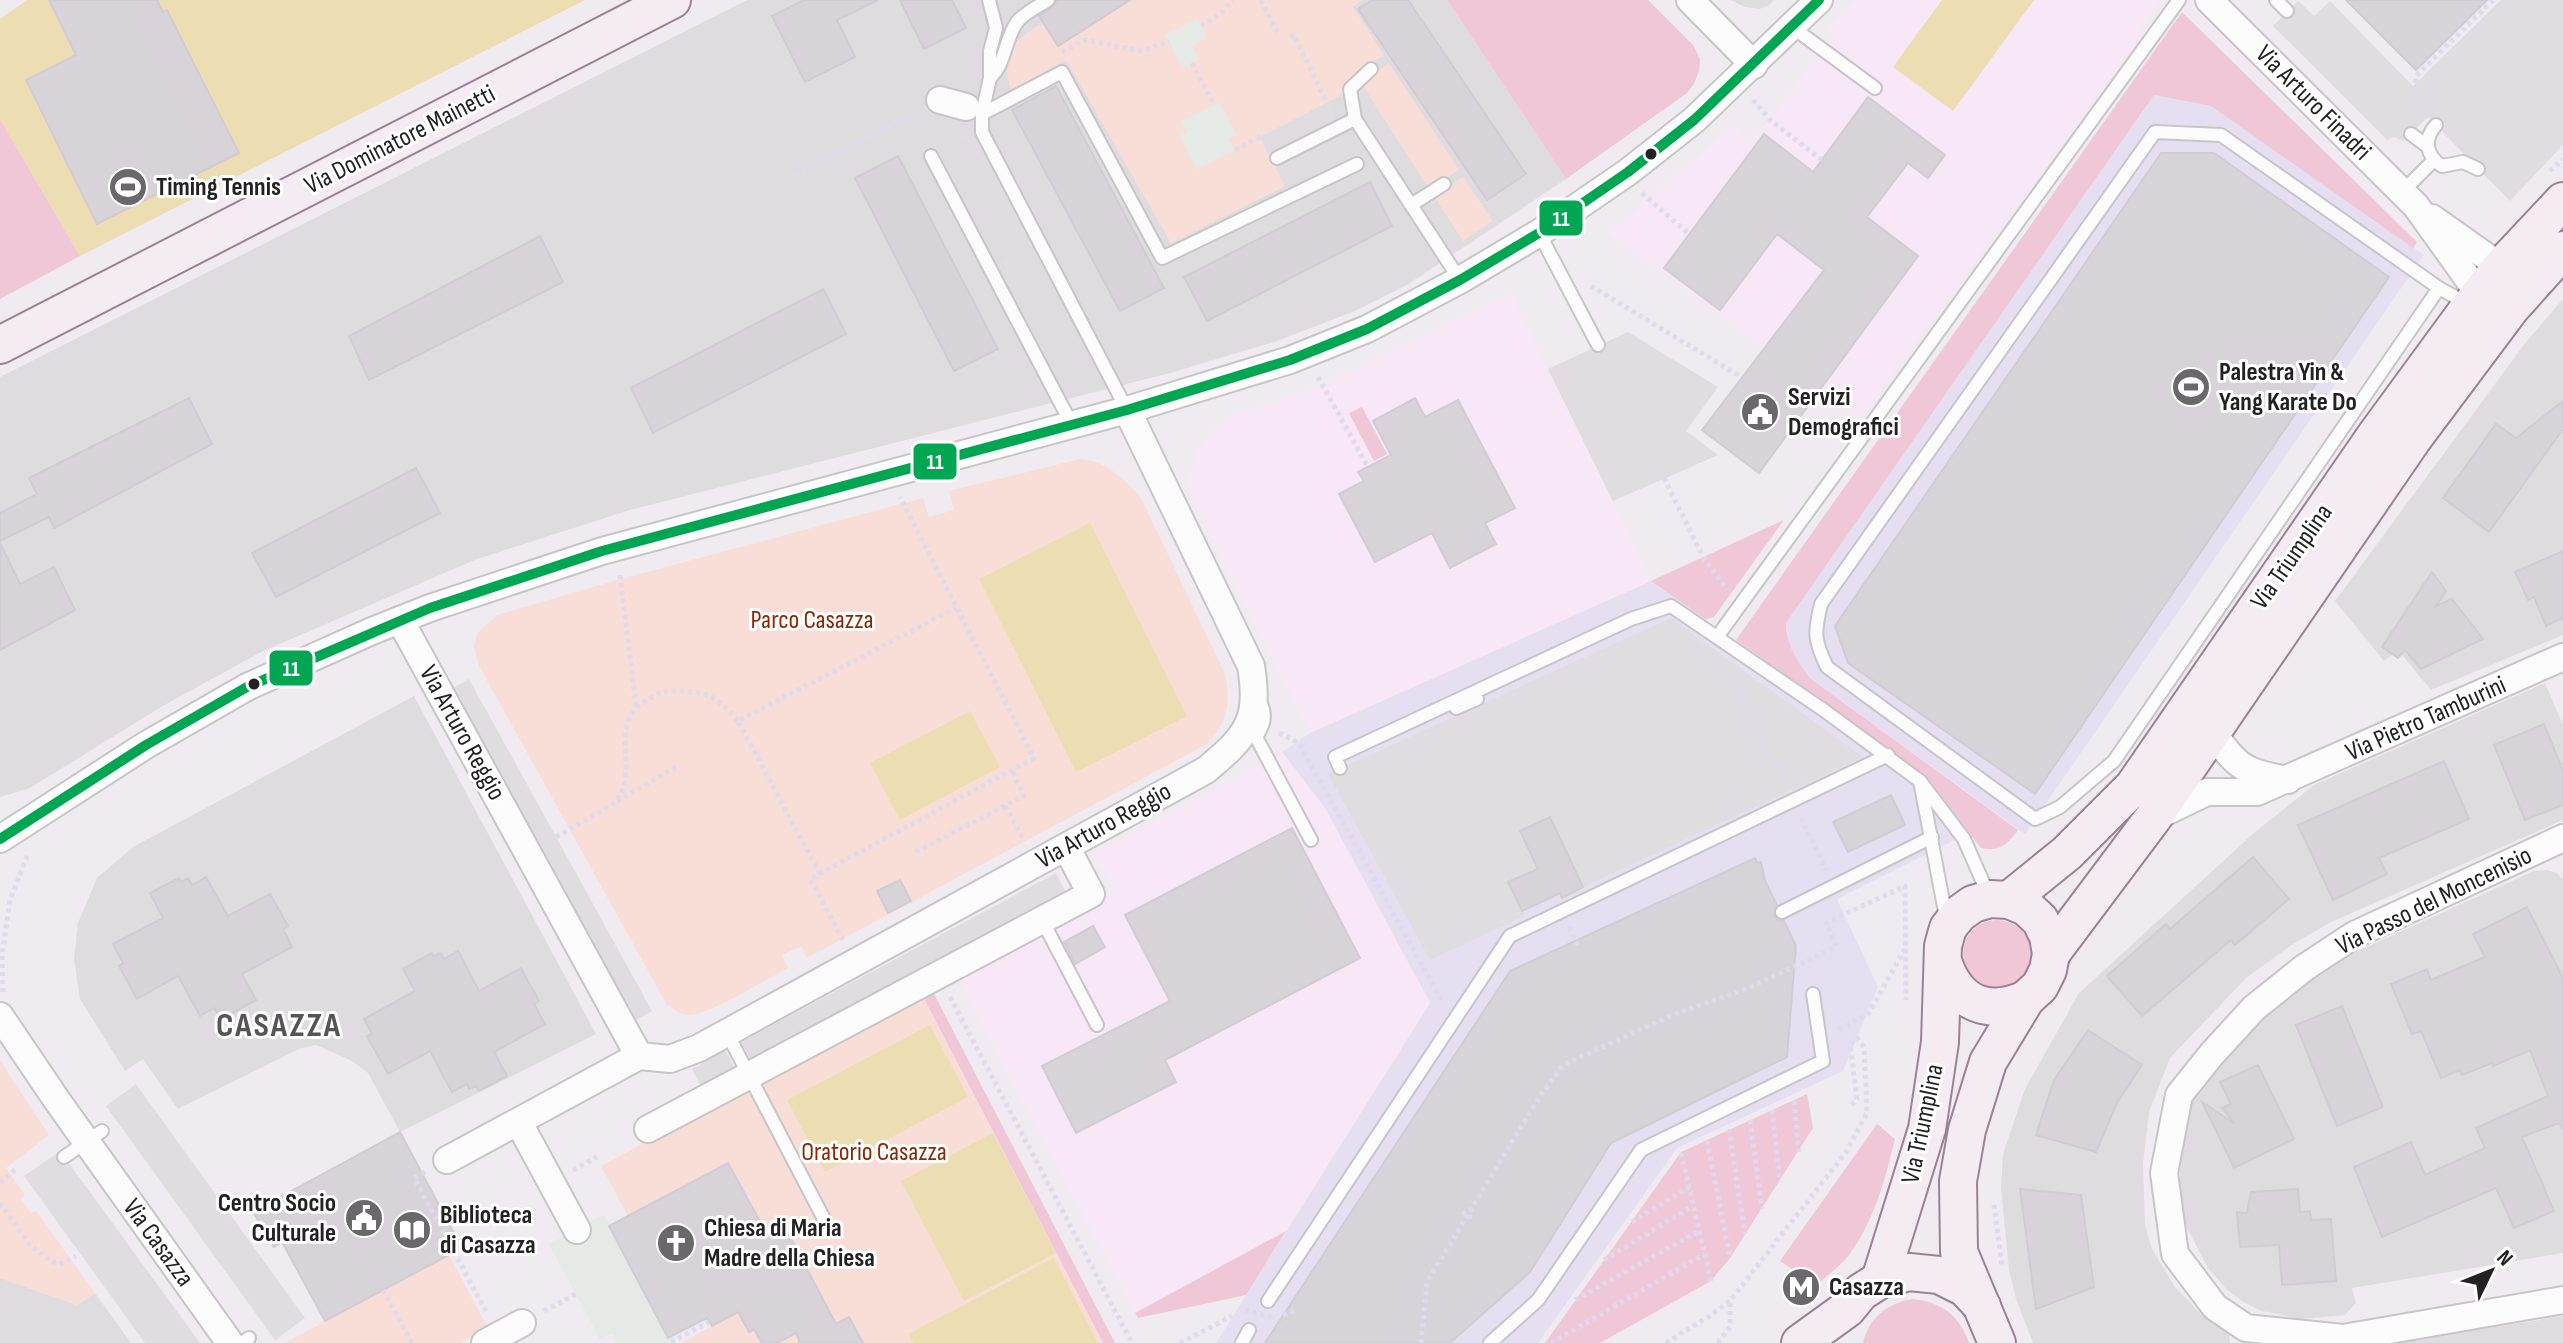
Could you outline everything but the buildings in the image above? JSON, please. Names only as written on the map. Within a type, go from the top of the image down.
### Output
[{"type":"main road","name":"Via Dominatore Mainetti","points":[[0,345],[672,0]]},
{"type":"main road","name":"Via Triumplina","points":[[1880,1280],[1927,1129],[1940,1042],[1943,946],[1948,928],[1959,914],[1973,904],[2000,900],[2067,853],[2133,787],[2375,436],[2483,288],[2563,201]]},
{"type":"main road","name":"Via Triumplina","points":[[1991,1327],[1959,1252],[1958,1181],[1967,1130],[1988,1062],[2026,999],[2040,986],[2051,954],[2153,818],[2413,439],[2511,308],[2563,250]]},
{"type":"main road","points":[[2000,900],[2026,907],[2040,920],[2048,936],[2051,954]]},
{"type":"main road","points":[[1944,964],[1950,981],[1961,994],[1976,1003],[1993,1007],[2010,1006],[2026,999]]},
{"type":"main road","name":"Via Triumplina","points":[[1880,1280],[1909,1272],[1939,1275],[1965,1288],[1991,1327]]},
{"type":"main road","points":[[1800,1343],[1880,1280]]},
{"type":"main road","points":[[1836,1343],[1847,1309]]},
{"type":"street","points":[[1690,0],[1754,65]]},
{"type":"street","points":[[0,839],[146,745],[247,687],[400,620],[602,551],[1127,410],[1290,360],[1367,329],[1460,280],[1539,233],[1628,172],[1683,129],[1754,65],[1819,0]]},
{"type":"street","name":"Via Arturo Finadri","points":[[2209,0],[2409,199],[2483,288]]},
{"type":"street","points":[[940,100],[974,110]]},
{"type":"street","points":[[1127,410],[1251,666],[1256,695]]},
{"type":"street","name":"Via Arturo Reggio","points":[[400,620],[639,1056]]},
{"type":"street","name":"Via Pietro Tamburini","points":[[2153,818],[2207,792],[2257,792],[2288,780],[2563,658]]},
{"type":"street","name":"Via Arturo Reggio","points":[[447,1160],[639,1056],[670,1059],[699,1048],[1206,770],[1233,749],[1250,723],[1256,695]]},
{"type":"street","points":[[2213,732],[2230,758],[2254,774],[2288,780]]},
{"type":"street","points":[[0,814],[44,812]]},
{"type":"street","name":"Via Passo del Moncenisio","points":[[2563,838],[2354,935],[2304,968],[2254,1008],[2179,1095],[2164,1173],[2175,1254],[2215,1307],[2246,1328],[2343,1338],[2563,1300]]},
{"type":"street","points":[[648,1129],[1091,894],[1070,854]]},
{"type":"street","name":"Via Casazza","points":[[2,1018],[94,1137],[240,1341]]},
{"type":"street","points":[[519,1123],[577,1230]]},
{"type":"street","points":[[492,1339],[522,1323]]},
{"type":"lane","points":[[989,0],[996,28],[990,51],[990,78]]},
{"type":"lane","points":[[1048,0],[1018,19],[1005,46],[1001,67],[990,78],[974,110],[982,132],[1127,410]]},
{"type":"lane","points":[[1717,637],[2179,0]]},
{"type":"lane","points":[[2276,0],[2287,11]]},
{"type":"lane","points":[[1792,27],[1875,88]]},
{"type":"lane","points":[[1371,69],[1350,89],[1355,119],[1460,280]]},
{"type":"lane","points":[[974,110],[1062,72],[1162,258],[1357,164]]},
{"type":"lane","points":[[2427,146],[2435,118]]},
{"type":"lane","points":[[1277,158],[1355,119]]},
{"type":"lane","points":[[2439,288],[2114,761],[2060,807],[2035,819],[1827,667],[1818,648],[1815,630],[1821,604],[2155,132],[2221,135],[2439,288],[2483,288]]},
{"type":"lane","points":[[2411,134],[2427,146],[2434,160],[2442,166],[2463,162],[2478,169]]},
{"type":"lane","points":[[931,156],[1072,425]]},
{"type":"lane","points":[[2409,199],[2434,160]]},
{"type":"lane","points":[[1411,205],[1444,184]]},
{"type":"lane","points":[[1539,233],[1598,345]]},
{"type":"lane","points":[[1671,606],[1888,755],[1920,781],[1964,839],[2000,900]]},
{"type":"lane","points":[[1671,606],[1680,624]]},
{"type":"lane","points":[[1368,756],[1365,750],[1477,698],[1515,673],[1631,619],[1671,606]]},
{"type":"lane","points":[[1593,637],[1599,650]]},
{"type":"lane","points":[[1515,673],[1522,686]]},
{"type":"lane","points":[[1256,695],[1264,710],[1263,728],[1256,737],[1311,840]]},
{"type":"lane","points":[[1340,768],[1335,757],[1477,698]]},
{"type":"lane","points":[[1811,717],[1825,711]]},
{"type":"lane","points":[[1268,1301],[1510,936],[1615,879],[1888,755]]},
{"type":"lane","points":[[1920,781],[1948,928]]},
{"type":"lane","points":[[1782,912],[1932,837]]},
{"type":"lane","points":[[1042,920],[1097,1025]]},
{"type":"lane","points":[[1490,1343],[1538,1300],[1641,1150],[1823,1061],[1813,994]]},
{"type":"lane","points":[[727,1033],[824,1219]]},
{"type":"lane","points":[[64,1157],[94,1137]]},
{"type":"lane","points":[[1242,1343],[1249,1330]]},
{"type":"path","points":[[1201,26],[1223,12],[1232,0]]},
{"type":"path","points":[[1261,0],[1278,33]]},
{"type":"path","points":[[2435,118],[2419,96],[2415,77],[2493,0]]},
{"type":"path","points":[[1290,37],[1294,35],[1327,103]]},
{"type":"path","points":[[1050,58],[1085,40],[1142,51],[1169,41]]},
{"type":"path","points":[[1192,63],[1214,105]]},
{"type":"path","points":[[1749,97],[1770,120],[1822,160]]},
{"type":"path","points":[[795,175],[940,100]]},
{"type":"path","points":[[1235,150],[1260,137]]},
{"type":"path","points":[[1648,200],[1689,234]]},
{"type":"path","points":[[1558,266],[1741,377]]},
{"type":"path","points":[[1322,384],[1368,467]]},
{"type":"path","points":[[1664,478],[1703,557],[1740,606]]},
{"type":"path","points":[[845,945],[810,879],[1034,758],[901,504]]},
{"type":"path","points":[[619,574],[636,706]]},
{"type":"path","points":[[738,721],[956,608]]},
{"type":"path","points":[[1726,664],[1834,887]]},
{"type":"path","points":[[613,804],[620,797],[628,769],[624,740],[628,721],[636,706],[662,691],[704,691],[738,721],[820,874]]},
{"type":"path","points":[[1274,731],[1299,743],[1453,1021]]},
{"type":"path","points":[[556,837],[678,766]]},
{"type":"path","points":[[916,852],[1024,796],[1012,771]]},
{"type":"path","points":[[1005,806],[1027,847]]},
{"type":"path","points":[[2,1018],[2,956],[10,900],[44,812]]},
{"type":"path","points":[[1421,1343],[1427,1282],[1538,1099],[1563,1065],[1675,1014],[1734,997],[1836,947],[1826,923],[1905,886],[1906,1013]]},
{"type":"path","points":[[1835,1033],[1869,1013],[1906,947]]},
{"type":"path","points":[[938,975],[1132,1343]]},
{"type":"path","points":[[1666,1343],[1730,1301],[1846,1152],[1867,1113],[1864,1047],[1857,1038],[1850,1044],[1857,1099],[1849,1108]]},
{"type":"path","points":[[1794,1101],[1799,1152]]},
{"type":"path","points":[[1772,1110],[1780,1182]]},
{"type":"path","points":[[1750,1120],[1762,1209]]},
{"type":"path","points":[[1729,1129],[1745,1234]]},
{"type":"path","points":[[1706,1140],[1730,1258]]},
{"type":"path","points":[[1681,1152],[1711,1281]]},
{"type":"path","points":[[0,1183],[15,1170]]},
{"type":"path","points":[[422,1174],[414,1178],[492,1339]]},
{"type":"path","points":[[1632,1222],[1689,1187]]},
{"type":"path","points":[[1993,1191],[2002,1271]]},
{"type":"path","points":[[0,1203],[31,1247],[58,1265],[76,1256]]},
{"type":"path","points":[[1604,1260],[1693,1206]]},
{"type":"path","points":[[1575,1300],[1699,1231]]},
{"type":"path","points":[[1551,1343],[1705,1254]]},
{"type":"path","points":[[383,1290],[412,1343]]},
{"type":"path","points":[[522,1323],[576,1294]]},
{"type":"path","points":[[1718,1343],[1730,1327],[1730,1301]]},
{"type":"path","points":[[1180,1343],[1245,1310],[1274,1318]]},
{"type":"path","points":[[671,1342],[709,1322]]},
{"type":"shaded area","name":"Timing Tennis","points":[[27,0],[585,0],[80,256],[0,119],[0,19]]},
{"type":"shaded area","points":[[747,0],[1447,0],[1566,179],[1407,285],[1355,311],[1277,341],[1170,373],[630,510],[477,559],[261,652],[161,707],[30,788],[0,797],[0,377]]},
{"type":"shaded area","points":[[1447,0],[1648,0],[1693,45],[1700,59],[1699,71],[1687,93],[1566,179]]},
{"type":"shaded area","points":[[1730,0],[1774,0],[1759,9]]},
{"type":"shaded area","points":[[1857,0],[1942,0],[1893,67],[1953,111],[2034,0],[2161,0],[2138,29],[2144,33],[1861,417],[1609,234],[1733,126],[1750,145],[1834,35],[1828,28]]},
{"type":"shaded area","points":[[1942,0],[2034,0],[1953,111],[1893,67]]},
{"type":"shaded area","points":[[2501,0],[2563,0],[2563,145],[2510,201],[2428,117],[2403,141],[2394,137],[2387,140],[2273,26],[2298,1],[2314,16],[2330,1],[2413,86]]},
{"type":"shaded area","points":[[2182,12],[2417,242],[2413,248],[2211,106],[2154,95],[1786,623],[1790,646],[1811,679],[2018,830],[2003,846],[1981,848],[1926,777],[1736,640]]},
{"type":"shaded area","points":[[1197,18],[1207,38],[1192,46],[1199,59],[1182,68],[1165,35]]},
{"type":"shaded area","points":[[2154,95],[2211,106],[2424,255],[2025,834],[1811,679],[1789,644],[1786,623]]},
{"type":"shaded area","points":[[1220,102],[1237,135],[1229,139],[1235,150],[1197,170],[1179,136],[1187,132],[1181,122]]},
{"type":"shaded area","points":[[939,103],[965,110],[966,121],[974,133],[964,138],[951,136],[939,118]]},
{"type":"shaded area","points":[[1327,103],[1337,123],[1269,156],[1260,137]]},
{"type":"shaded area","points":[[0,119],[80,256],[0,299]]},
{"type":"shaded area","points":[[1341,132],[1352,152],[1285,186],[1275,166]]},
{"type":"shaded area","points":[[979,143],[1028,237],[1019,241],[970,148]]},
{"type":"shaded area","points":[[1023,250],[1071,343],[1050,354],[1002,261]]},
{"type":"shaded area","points":[[1511,293],[1651,581],[1310,733],[1190,495],[1189,479],[1193,461],[1203,442],[1217,426],[1234,415],[1322,384]],"holes":[[[1361,407],[1387,454],[1375,460],[1349,414]]]},
{"type":"shaded area","points":[[2563,299],[2563,635],[2431,690],[2398,650],[2384,661],[2335,601],[2526,342]]},
{"type":"shaded area","points":[[1628,332],[1718,387],[1686,431],[1718,455],[1613,501],[1548,369]]},
{"type":"shaded area","points":[[1362,407],[1387,454],[1374,461],[1349,413]]},
{"type":"shaded area","points":[[1784,520],[1714,617],[1705,619],[1651,581]]},
{"type":"shaded area","points":[[1090,523],[1187,716],[1076,772],[979,579]]},
{"type":"shaded area","points":[[1651,581],[1926,777],[1969,833],[1837,899],[1878,987],[1843,1071],[1677,1148],[1538,1343],[1216,1343],[1430,1003],[1325,808],[1282,752],[1310,733]]},
{"type":"shaded area","points":[[1671,618],[1863,757],[1583,887],[1550,817],[1521,830],[1538,869],[1509,883],[1524,916],[1430,960],[1328,774]]},
{"type":"shaded area","points":[[469,679],[652,1011],[636,1020],[453,688]]},
{"type":"shaded area","points":[[2545,683],[2563,725],[2563,820],[2329,923],[2290,946],[2246,978],[2170,1058],[2149,1112],[2143,1164],[2145,1225],[2152,1249],[2175,1287],[2201,1314],[2229,1334],[2230,1343],[2033,1343],[2016,1299],[2009,1270],[2001,1187],[2003,1154],[2025,1089],[2079,993],[2255,832],[2314,785]]},
{"type":"shaded area","points":[[414,696],[596,1034],[400,1132],[368,1073],[352,1061],[316,1045],[299,1049],[178,1109],[143,1059],[125,1071],[80,999],[74,959],[78,923],[97,878],[133,847]]},
{"type":"shaded area","points":[[970,711],[1000,767],[900,820],[870,763]]},
{"type":"shaded area","points":[[1282,752],[1325,808],[1430,1003],[1286,1231],[1135,1313],[956,976],[1114,891],[1094,854]]},
{"type":"shaded area","points":[[2547,870],[2563,879],[2563,1253],[2352,1288],[2356,1303],[2345,1315],[2301,1319],[2262,1311],[2227,1290],[2208,1268],[2186,1226],[2180,1206],[2180,1170],[2189,1106],[2200,1082],[2269,1010],[2349,955],[2534,871]]},
{"type":"shaded area","points":[[1056,873],[1068,897],[754,1066],[741,1042]]},
{"type":"shaded area","points":[[1997,920],[2021,930],[2031,954],[2021,978],[1997,988],[1973,978],[1963,954],[1973,930]]},
{"type":"shaded area","points":[[932,990],[1115,1343],[1103,1343],[922,995]]},
{"type":"shaded area","points":[[930,1025],[968,1097],[825,1172],[787,1100]]},
{"type":"shaded area","points":[[725,1050],[738,1074],[704,1093],[692,1069]]},
{"type":"shaded area","points":[[136,1084],[305,1318],[275,1340],[106,1106]]},
{"type":"shaded area","points":[[1807,1094],[1813,1128],[1730,1258],[1711,1281],[1600,1343],[1545,1343],[1681,1152]]},
{"type":"shaded area","points":[[1877,1124],[1895,1139],[1878,1200],[1849,1255],[1816,1285],[1780,1261]]},
{"type":"shaded area","points":[[993,1133],[1056,1253],[964,1301],[901,1181]]},
{"type":"shaded area","points":[[60,1151],[200,1343],[145,1343],[24,1176]]},
{"type":"shaded area","points":[[604,1215],[671,1343],[617,1343],[612,1334],[600,1339],[549,1244]]},
{"type":"shaded area","points":[[1286,1231],[1246,1295],[1138,1318],[1135,1313]]},
{"type":"shaded area","points":[[1054,1258],[1098,1343],[913,1343],[908,1334]]},
{"type":"shaded area","points":[[0,1278],[77,1305],[95,1293],[131,1343],[0,1343]]},
{"type":"shaded area","points":[[1912,1299],[1932,1303],[1948,1312],[1960,1325],[1969,1343],[1863,1343],[1880,1313]]},
{"type":"shaded area","points":[[2563,1316],[2563,1343],[2391,1343],[2515,1324]]},
{"type":"green space","points":[[1130,0],[1363,0],[1353,7],[1384,55],[1360,71],[1340,96],[1260,137],[1285,186],[1171,243],[1066,60],[1011,90],[1008,58],[1024,35],[1043,23],[1058,46]],"holes":[[[1181,122],[1236,135],[1229,138],[1180,136],[1187,132]]]},
{"type":"green space","points":[[1389,63],[1459,170],[1429,189],[1361,83]]},
{"type":"green space","points":[[1463,177],[1493,221],[1463,241],[1434,196]]},
{"type":"green space","name":"Parco Casazza","points":[[1080,459],[1098,463],[1114,472],[1141,498],[1225,674],[1228,694],[1220,728],[1207,744],[807,958],[801,946],[782,955],[788,968],[722,1004],[688,1015],[673,1009],[666,1003],[479,666],[474,647],[477,634],[497,615],[923,498],[929,517],[954,510],[949,491]]},
{"type":"green space","name":"Oratorio Casazza","points":[[922,995],[1103,1343],[777,1343],[784,1339],[773,1319],[836,1323],[780,1218],[763,1227],[728,1163],[628,1216],[601,1166]]},
{"type":"green space","points":[[0,1061],[49,1135],[6,1168],[25,1195],[21,1199],[31,1213],[36,1211],[95,1293],[77,1305],[0,1278]]},
{"type":"green space","points":[[449,1255],[488,1328],[460,1343],[285,1343]]},
{"type":"green space","points":[[738,1312],[749,1331],[754,1329],[762,1343],[681,1343]]},
{"type":"transit line","name":"11","points":[[0,839],[146,745],[247,687],[430,608],[602,551],[1127,410],[1290,360],[1367,329],[1460,280],[1539,233],[1628,172],[1694,120],[1819,0]]},
{"type":"place","name":"Timing Tennis","points":[[128,187]]},
{"type":"place","name":"Palestra Yin & Yang Karate Do","points":[[2191,387]]},
{"type":"place","name":"Servizi Demografici","points":[[1760,412]]},
{"type":"place","name":"Centro Socio Culturale","points":[[364,1218]]},
{"type":"place","name":"Biblioteca di Casazza","points":[[412,1230]]},
{"type":"place","name":"Chiesa di Maria Madre della Chiesa","points":[[676,1243]]},
{"type":"place","name":"Casazza","points":[[1801,1287]]},
{"type":"district","name":"CASAZZA","points":[[279,1025]]}]
